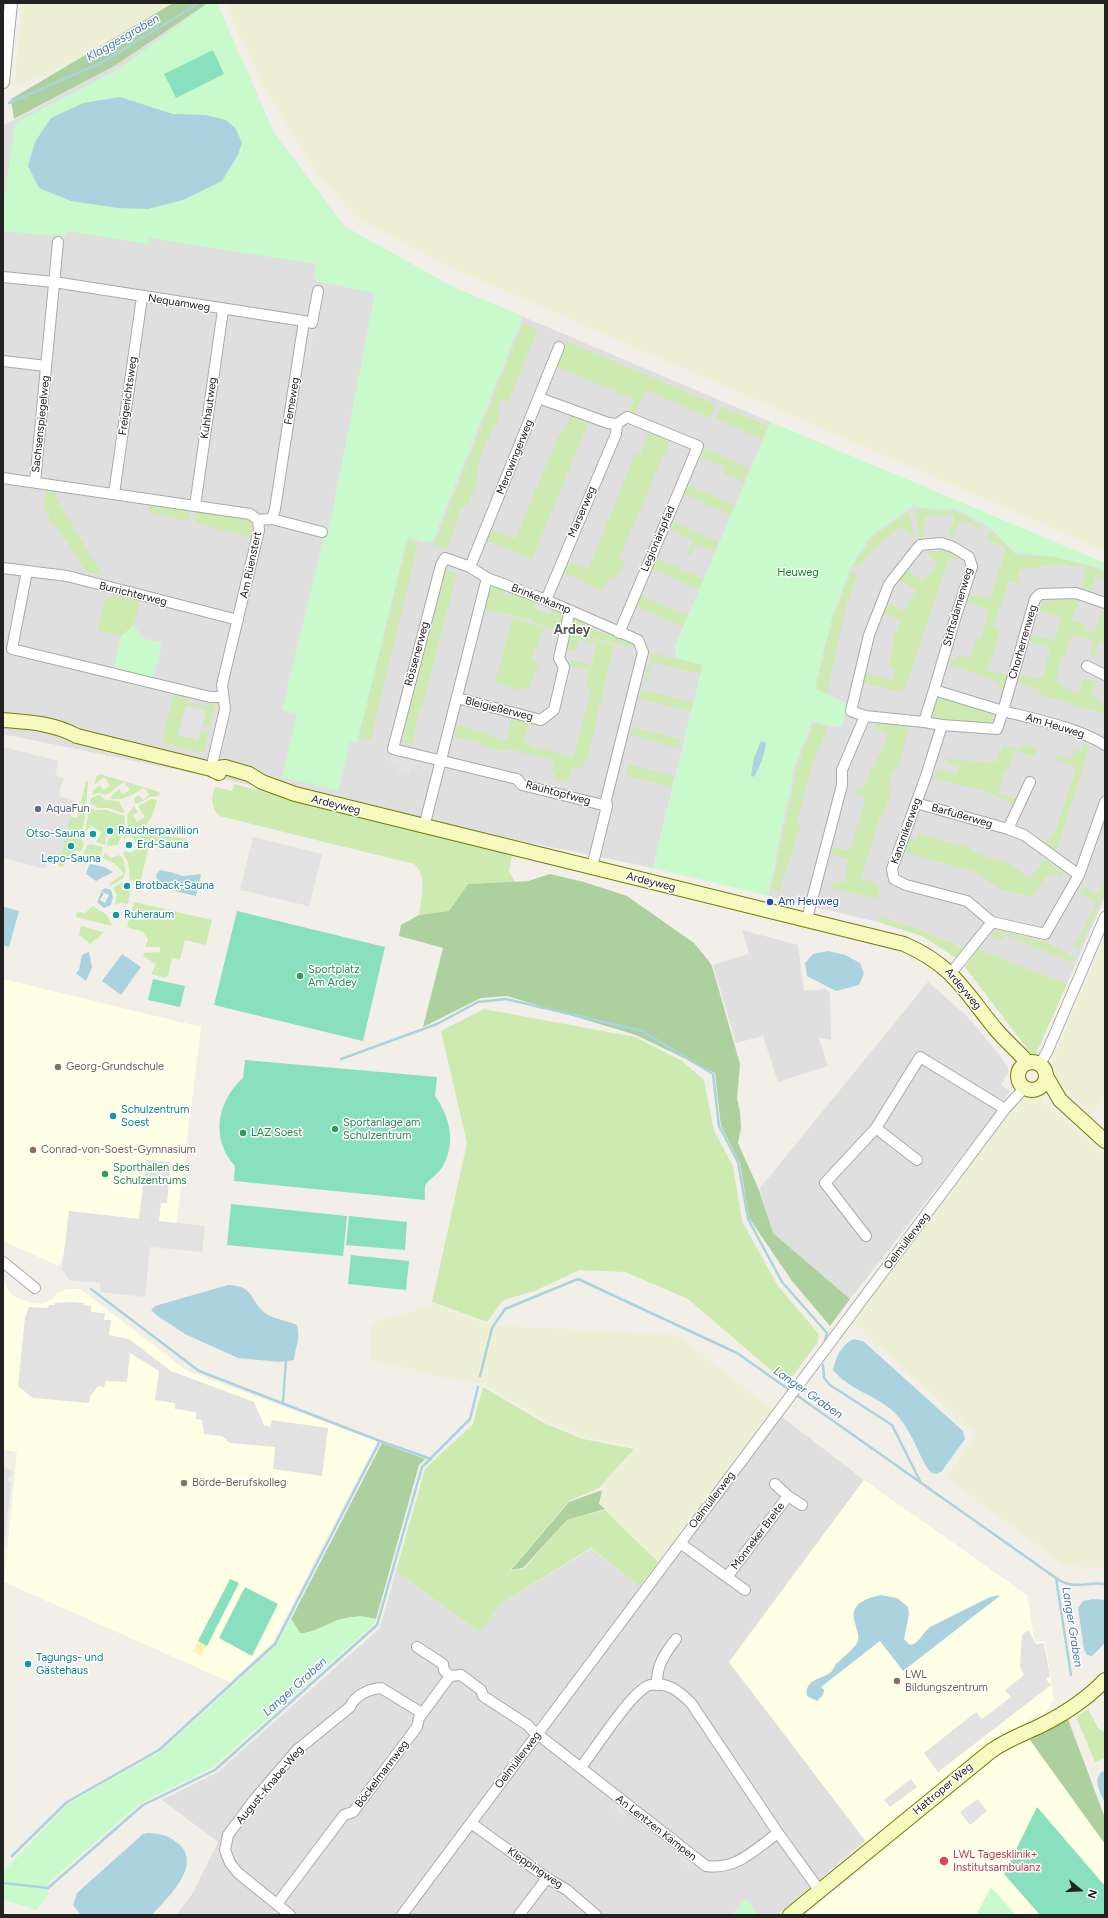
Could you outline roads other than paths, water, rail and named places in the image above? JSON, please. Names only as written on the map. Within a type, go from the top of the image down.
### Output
[{"type":"main road","name":"Ardeyweg","points":[[3,720],[41,723],[64,729],[77,736]]},
{"type":"main road","name":"Ardeyweg","points":[[3,729],[40,732],[62,736],[77,736],[211,769],[225,767],[250,774],[262,782],[295,794],[904,944],[935,960],[951,973],[1004,1039],[1060,1100],[1105,1141]]},
{"type":"main road","name":"Oelmüllerweg","points":[[1030,1088],[1043,1084],[1033,1069]]},
{"type":"main road","points":[[1030,1088],[1020,1080],[1033,1069]]},
{"type":"main road","name":"Ardeyweg","points":[[1030,1088],[1060,1100]]},
{"type":"main road","name":"Hattroper Weg","points":[[790,1915],[1005,1740],[1041,1725],[1080,1702],[1105,1680]]},
{"type":"street","points":[[3,82],[11,3]]},
{"type":"street","name":"Sachsenspiegelweg","points":[[35,482],[58,242]]},
{"type":"street","points":[[3,277],[54,282]]},
{"type":"street","name":"Nequamweg","points":[[54,282],[223,310],[304,321]]},
{"type":"street","points":[[304,321],[312,322],[318,291]]},
{"type":"street","name":"Freigerichtsweg","points":[[114,494],[142,297]]},
{"type":"street","name":"Kuhhautweg","points":[[195,506],[223,310]]},
{"type":"street","name":"Femeweg","points":[[272,519],[275,509],[304,321]]},
{"type":"street","name":"Merowingerweg","points":[[470,567],[559,347]]},
{"type":"street","name":"Sachsenspiegelweg","points":[[3,361],[46,366]]},
{"type":"street","points":[[539,398],[608,423],[618,424]]},
{"type":"street","name":"Legionärspfad","points":[[618,424],[627,417],[698,446],[619,633]]},
{"type":"street","name":"Marserweg","points":[[546,600],[616,434],[618,424]]},
{"type":"street","name":"Am Rüenstert","points":[[3,478],[250,514],[258,520],[259,530],[222,685],[224,709],[211,769]]},
{"type":"street","points":[[258,520],[272,519],[322,532]]},
{"type":"street","name":"Stiftsdamenweg","points":[[865,716],[851,711],[869,635],[889,584],[920,545],[941,543],[953,547],[969,557],[972,567],[954,619],[934,690]]},
{"type":"street","name":"Rössenerweg","points":[[440,761],[393,749],[444,558],[470,567],[487,578]]},
{"type":"street","name":"Burrichterweg","points":[[3,568],[67,576],[238,620]]},
{"type":"street","points":[[27,572],[8,649],[210,697],[224,697]]},
{"type":"street","points":[[424,827],[487,578]]},
{"type":"street","name":"Brinkenkamp","points":[[487,578],[546,600],[638,640],[643,652],[606,800],[607,806],[592,867]]},
{"type":"street","name":"Chorherrenweg","points":[[1003,710],[1035,599],[1040,594],[1076,593],[1105,603]]},
{"type":"street","name":"Bleigießerweg","points":[[457,698],[541,720],[554,710],[564,667],[559,658],[570,610]]},
{"type":"street","points":[[1087,666],[1105,675]]},
{"type":"street","points":[[924,722],[934,690]]},
{"type":"street","name":"Am Heuweg","points":[[934,690],[1091,737],[1105,745]]},
{"type":"street","points":[[807,919],[842,785],[842,770],[865,716],[942,725],[997,729],[1003,710]]},
{"type":"street","name":"Kanonikerweg","points":[[942,725],[926,776],[892,870],[894,879],[906,885],[967,901],[992,922]]},
{"type":"street","name":"Rauhtopfweg","points":[[440,761],[517,779],[522,785],[607,806]]},
{"type":"street","name":"Barfüßerweg","points":[[1008,829],[1030,782]]},
{"type":"street","points":[[951,973],[992,922],[1045,934],[1079,874],[1105,802]]},
{"type":"street","name":"Barfüßerweg","points":[[916,803],[1008,829],[1024,835],[1079,874]]},
{"type":"street","name":"Oelmüllerweg","points":[[1033,1069],[1047,1052],[1105,917]]},
{"type":"street","points":[[866,1236],[825,1183],[876,1128],[920,1057],[1005,1109]]},
{"type":"street","name":"Oelmüllerweg","points":[[402,1915],[1005,1109],[1030,1088]]},
{"type":"street","points":[[876,1128],[917,1160]]},
{"type":"street","points":[[3,1262],[15,1270],[35,1288]]},
{"type":"street","name":"Mönneker Breite","points":[[775,1484],[788,1496],[802,1505]]},
{"type":"street","name":"Mönneker Breite","points":[[727,1577],[788,1496]]},
{"type":"street","name":"Mönneker Breite","points":[[680,1543],[745,1590]]},
{"type":"street","points":[[657,1685],[656,1675],[661,1659],[676,1638]]},
{"type":"street","points":[[416,1647],[443,1664],[444,1670],[450,1676],[461,1675],[481,1690],[484,1696],[518,1718],[538,1734]]},
{"type":"street","name":"Böckelmannweg","points":[[277,1904],[344,1815],[353,1812],[418,1727],[422,1713],[450,1676]]},
{"type":"street","points":[[581,1767],[635,1695],[650,1685],[664,1684],[678,1690],[691,1702],[778,1833],[820,1891]]},
{"type":"street","name":"August-Knabe-Weg","points":[[290,1915],[238,1873],[230,1863],[225,1850],[228,1835],[254,1800],[297,1750],[368,1690],[381,1688],[387,1690],[422,1713]]},
{"type":"street","name":"An Lentzen Kämpen","points":[[538,1734],[581,1767],[599,1784],[706,1866],[726,1867],[737,1863],[778,1833]]},
{"type":"street","name":"Kleppingweg","points":[[471,1822],[547,1878],[567,1890],[596,1915]]},
{"type":"street","points":[[519,1915],[547,1878]]},
{"type":"water","points":[[120,97],[173,114],[206,115],[226,120],[236,129],[242,143],[238,155],[222,181],[183,200],[148,209],[118,208],[71,201],[39,188],[28,166],[35,142],[51,118],[83,103]]},
{"type":"water","points":[[761,741],[766,743],[762,761],[754,777],[751,775],[754,758]]},
{"type":"water","points":[[91,864],[104,867],[113,872],[96,881],[86,874],[89,865]]},
{"type":"water","points":[[160,870],[183,876],[201,874],[196,896],[166,889],[157,880],[156,875]]},
{"type":"water","points":[[105,888],[111,890],[113,897],[111,905],[104,908],[97,902],[101,892],[104,893],[100,900],[105,903],[109,895],[101,891]]},
{"type":"water","points":[[4,907],[19,911],[9,947],[3,945]]},
{"type":"water","points":[[828,951],[845,955],[860,963],[864,973],[859,985],[836,991],[807,976],[805,963],[813,954]]},
{"type":"water","points":[[89,952],[92,967],[86,981],[76,973],[79,970],[82,955]]},
{"type":"water","points":[[122,954],[141,967],[121,995],[102,981]]},
{"type":"water","points":[[228,1285],[244,1288],[252,1296],[263,1312],[270,1316],[297,1325],[298,1339],[294,1360],[280,1362],[238,1358],[185,1334],[151,1310],[155,1306]]},
{"type":"water","points":[[853,1339],[863,1341],[963,1431],[965,1439],[942,1471],[937,1474],[932,1473],[927,1468],[904,1424],[894,1412],[879,1401],[847,1383],[833,1370],[839,1352]]},
{"type":"water","points":[[881,1595],[897,1598],[908,1607],[909,1614],[904,1639],[910,1645],[919,1640],[930,1627],[990,1597],[1001,1595],[903,1671],[880,1641],[821,1687],[824,1690],[823,1695],[817,1701],[807,1696],[808,1686],[815,1680],[832,1671],[836,1664],[855,1646],[858,1640],[858,1634],[854,1619],[854,1612],[857,1606],[866,1600]]},
{"type":"water","points":[[1093,1599],[1105,1600],[1105,1643],[1092,1656],[1087,1655],[1084,1649],[1078,1608],[1083,1601]]},
{"type":"water","points":[[1103,1771],[1105,1771],[1105,1803],[1097,1782]]},
{"type":"water","points":[[149,1833],[162,1835],[173,1839],[180,1845],[186,1854],[187,1863],[184,1873],[173,1892],[152,1915],[81,1915],[73,1905],[77,1893],[143,1834]]},
{"type":"waterway","name":"Klaggesgraben","points":[[9,103],[103,62],[199,3]]},
{"type":"waterway","points":[[341,1059],[437,1024],[478,1002],[506,999],[642,1031],[713,1074],[719,1126],[738,1162],[748,1219],[782,1282],[827,1333],[825,1340]]},
{"type":"waterway","name":"Langer Graben","points":[[480,1376],[492,1328],[505,1309],[578,1279],[737,1353],[791,1391]]},
{"type":"waterway","points":[[91,1289],[199,1371],[380,1441],[431,1459]]},
{"type":"waterway","points":[[283,1403],[286,1360]]},
{"type":"waterway","points":[[823,1365],[824,1378],[830,1385],[892,1425],[920,1481]]},
{"type":"waterway","name":"Langer Graben","points":[[3,1883],[48,1888],[143,1805],[215,1770],[377,1625],[422,1467],[470,1419],[478,1387]]},
{"type":"waterway","name":"Langer Graben","points":[[795,1394],[1056,1578],[1071,1675]]},
{"type":"waterway","points":[[12,1856],[67,1802],[159,1750],[275,1644],[380,1441]]},
{"type":"waterway","points":[[1056,1578],[1062,1582],[1074,1585],[1098,1583],[1105,1584]]},
{"type":"place","name":"AquaFun","points":[[38,809]]},
{"type":"place","name":"Raucherpavillion","points":[[110,831]]},
{"type":"place","name":"Otso-Sauna","points":[[93,834]]},
{"type":"place","name":"Erd-Sauna","points":[[129,845]]},
{"type":"place","name":"Lepo-Sauna","points":[[71,846]]},
{"type":"place","name":"Brotback-Sauna","points":[[127,886]]},
{"type":"place","name":"Am Heuweg","points":[[770,902]]},
{"type":"place","name":"Ruheraum","points":[[116,915]]},
{"type":"place","name":"Sportplatz Am Ardey","points":[[300,976]]},
{"type":"place","name":"Georg-Grundschule","points":[[58,1067]]},
{"type":"place","name":"Schulzentrum Soest","points":[[113,1116]]},
{"type":"place","name":"Sportanlage am Schulzentrum","points":[[335,1129]]},
{"type":"place","name":"LAZ Soest","points":[[243,1133]]},
{"type":"place","name":"Conrad-von-Soest-Gymnasium","points":[[33,1150]]},
{"type":"place","name":"Sporthallen des Schulzentrums","points":[[105,1174]]},
{"type":"place","name":"Börde-Berufskolleg","points":[[184,1483]]},
{"type":"place","name":"Tagungs- und Gästehaus","points":[[28,1664]]},
{"type":"place","name":"LWL Bildungszentrum","points":[[897,1681]]},
{"type":"place","name":"LWL Tagesklinik+ Institutsambulanz","points":[[944,1861]]},
{"type":"district","name":"Ardey","points":[[572,630]]},
{"type":"park label","name":"Heuweg","points":[[798,573]]}]
